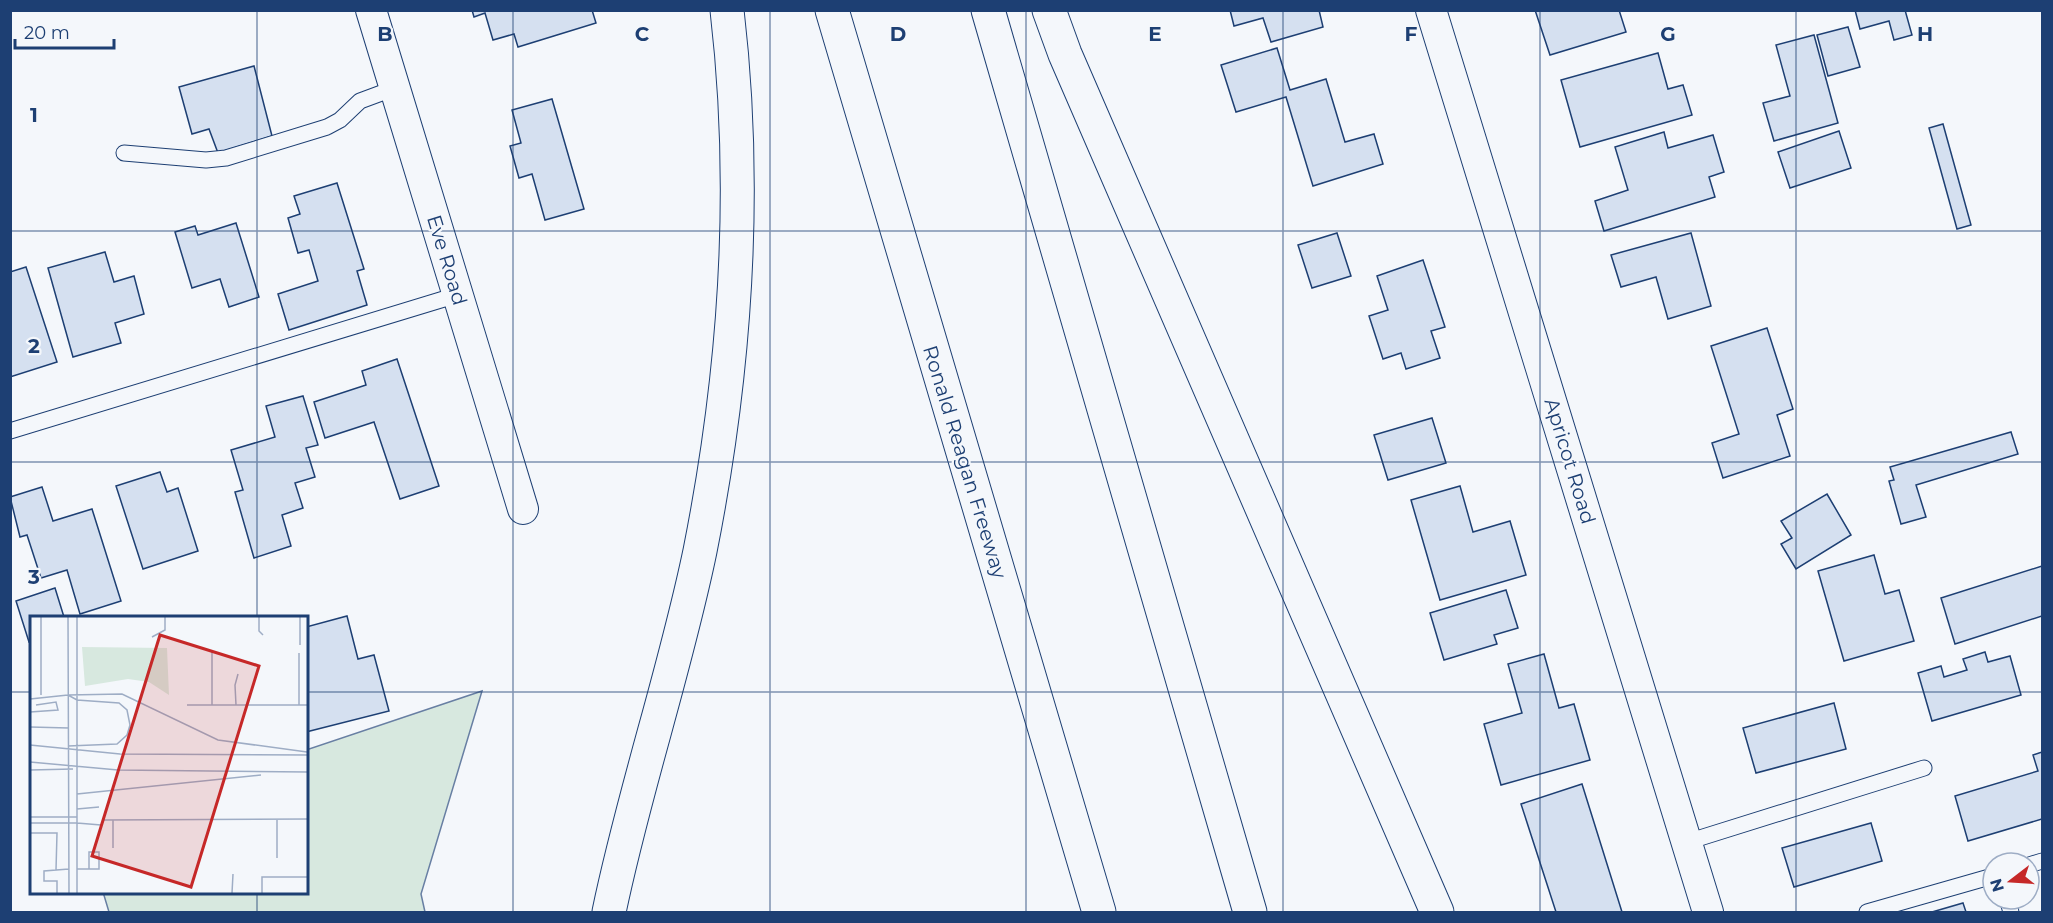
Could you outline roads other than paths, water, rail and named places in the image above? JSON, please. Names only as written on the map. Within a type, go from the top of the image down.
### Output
[{"type":"highway","points":[[609,912],[699,552],[719,439],[731,330],[737,154],[727,10]]},
{"type":"highway","name":"Ronald Reagan Freeway","points":[[831,10],[1099,912]]},
{"type":"highway","points":[[988,10],[1250,912]]},
{"type":"highway","points":[[1049,10],[1065,54],[1437,912]]},
{"type":"street","name":"Eve Road","points":[[371,10],[523,509]]},
{"type":"street","name":"Apricot Road","points":[[1431,10],[1708,912]]},
{"type":"lane","points":[[124,153],[206,160],[226,158],[327,127],[340,120],[360,101],[395,88]]},
{"type":"lane","points":[[10,430],[458,295]]},
{"type":"lane","points":[[1687,842],[1924,768]]},
{"type":"lane","points":[[1867,912],[1981,879]]}]
